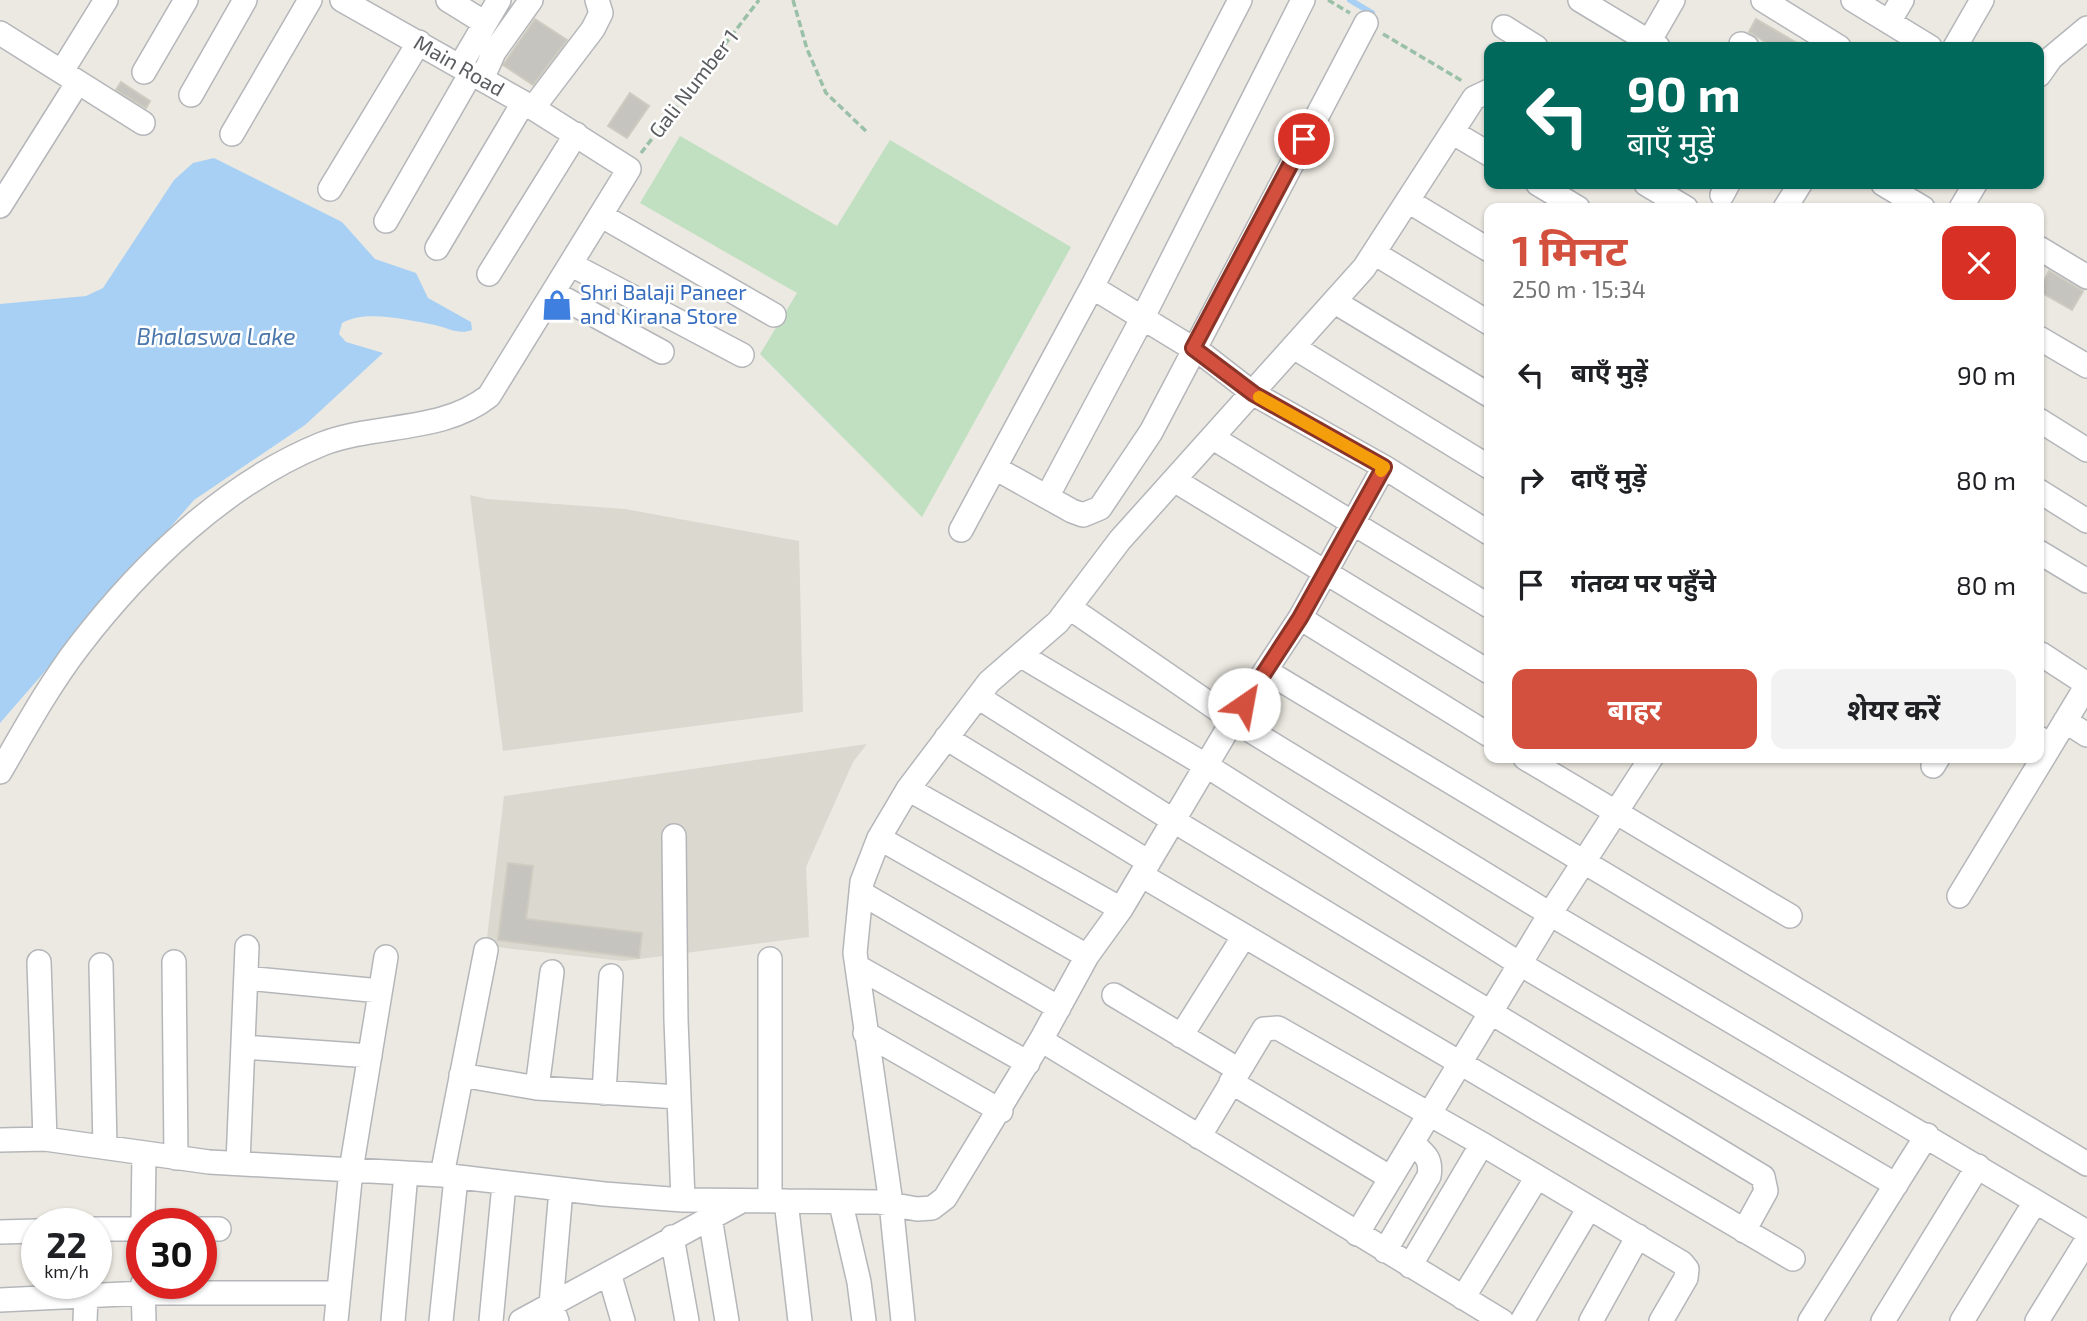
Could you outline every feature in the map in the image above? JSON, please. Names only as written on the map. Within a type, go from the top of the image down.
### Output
[{"type":"street","points":[[0,206],[70,76],[106,0]]},
{"type":"street","points":[[144,72],[186,0]]},
{"type":"street","points":[[191,95],[246,0]]},
{"type":"street","points":[[232,134],[310,0]]},
{"type":"street","name":"Main Road","points":[[342,0],[471,72],[629,169]]},
{"type":"street","points":[[447,0],[485,23]]},
{"type":"street","points":[[471,72],[485,23],[499,0]]},
{"type":"street","points":[[386,220],[471,72],[506,34],[531,0]]},
{"type":"street","points":[[437,248],[528,106],[593,29],[601,13],[597,0]]},
{"type":"street","points":[[961,530],[1092,287],[1094,276],[1240,0]]},
{"type":"street","points":[[1047,497],[1143,317],[1303,0]]},
{"type":"street","points":[[1580,0],[1646,42]]},
{"type":"street","points":[[1652,42],[1673,0]]},
{"type":"street","points":[[1763,0],[1831,42]]},
{"type":"street","points":[[1853,0],[1922,42]]},
{"type":"street","points":[[1889,22],[1902,0]]},
{"type":"street","points":[[1958,42],[1982,0]]},
{"type":"street","points":[[995,468],[1083,515],[1100,508],[1139,453],[1366,23]]},
{"type":"street","points":[[1504,27],[1528,42]]},
{"type":"street","points":[[2044,68],[2051,58],[2087,28]]},
{"type":"street","points":[[0,33],[143,123]]},
{"type":"street","points":[[330,189],[419,42]]},
{"type":"street","points":[[864,1321],[859,1282],[867,1203],[865,1033],[855,953],[861,893],[879,838],[908,789],[978,696],[1070,608],[1112,550],[1213,438],[1250,390],[1295,348],[1335,302],[1374,253],[1452,132],[1484,93]]},
{"type":"street","points":[[1452,132],[1484,151]]},
{"type":"street","points":[[489,274],[576,134]]},
{"type":"street","points":[[0,772],[79,646],[116,602],[162,555],[234,493],[277,464],[325,443],[384,429],[441,420],[470,411],[489,396],[629,169]]},
{"type":"street","points":[[1546,189],[1570,203]]},
{"type":"street","points":[[1654,189],[1678,203]]},
{"type":"street","points":[[1891,189],[1915,203]]},
{"type":"street","points":[[1408,201],[1484,247]]},
{"type":"street","points":[[602,216],[774,315]]},
{"type":"street","points":[[2044,251],[2087,277]]},
{"type":"street","points":[[1374,253],[1484,320]]},
{"type":"street","points":[[572,265],[742,355]]},
{"type":"street","points":[[1092,287],[1193,348],[1250,390],[1384,467],[1484,530]]},
{"type":"street","points":[[554,293],[662,352]]},
{"type":"street","points":[[1335,302],[1484,392]]},
{"type":"street","points":[[2044,341],[2087,366]]},
{"type":"street","points":[[1295,348],[1484,464]]},
{"type":"street","points":[[2044,423],[2087,450]]},
{"type":"street","points":[[1213,438],[1484,603]]},
{"type":"street","points":[[0,1140],[45,1139],[176,1158],[449,1176],[561,1190],[684,1200],[867,1203],[932,1208],[945,1198],[1001,1111],[1087,956],[1121,909],[1233,720],[1300,618],[1384,467]]},
{"type":"street","points":[[1174,480],[1484,669]]},
{"type":"street","points":[[2044,495],[2087,521]]},
{"type":"street","points":[[2044,555],[2087,581]]},
{"type":"street","points":[[1070,608],[1233,720],[1550,914],[2087,1232]]},
{"type":"street","points":[[1300,618],[1484,732]]},
{"type":"street","points":[[1020,655],[1207,766],[1520,964],[1896,1185]]},
{"type":"street","points":[[2044,656],[2087,684],[2065,721],[2044,745]]},
{"type":"street","points":[[1266,671],[2087,1164]]},
{"type":"street","points":[[978,696],[1174,821],[1763,1177],[1766,1191],[1744,1231]]},
{"type":"street","points":[[2065,721],[2087,735]]},
{"type":"street","points":[[946,738],[1244,936],[1793,1259]]},
{"type":"street","points":[[1533,763],[1790,916]]},
{"type":"street","points":[[1357,1234],[1550,914],[1615,813],[1642,763]]},
{"type":"street","points":[[1959,896],[2033,763]]},
{"type":"street","points":[[908,789],[1121,909]]},
{"type":"street","points":[[674,836],[678,1097],[684,1200]]},
{"type":"street","points":[[879,838],[1087,956]]},
{"type":"street","points":[[861,893],[1059,1008]]},
{"type":"street","points":[[1181,1036],[1244,936]]},
{"type":"street","points":[[238,1163],[247,947]]},
{"type":"street","points":[[441,1321],[449,1176],[461,1075],[486,950]]},
{"type":"street","points":[[336,1321],[351,1170],[386,957]]},
{"type":"street","points":[[770,959],[778,1201],[800,1321]]},
{"type":"street","points":[[39,962],[45,1139]]},
{"type":"street","points":[[174,962],[176,1158]]},
{"type":"street","points":[[101,965],[105,1147]]},
{"type":"street","points":[[858,967],[1028,1063]]},
{"type":"street","points":[[537,1088],[552,972]]},
{"type":"street","points":[[604,1093],[611,976]]},
{"type":"street","points":[[246,978],[380,991]]},
{"type":"street","points":[[1114,995],[1181,1036],[1235,1076],[1391,1178]]},
{"type":"street","points":[[1199,1137],[1264,1029],[1278,1028],[1482,1144],[1682,1263],[1687,1269],[1686,1278],[1661,1321]]},
{"type":"street","points":[[865,1033],[1001,1111]]},
{"type":"street","points":[[1041,1040],[1502,1321]]},
{"type":"street","points":[[243,1047],[370,1056]]},
{"type":"street","points":[[461,1075],[537,1088],[678,1097]]},
{"type":"street","points":[[1810,1321],[1927,1135]]},
{"type":"street","points":[[1385,1251],[1429,1176],[1431,1165],[1426,1154],[1412,1143]]},
{"type":"street","points":[[1410,1266],[1482,1144]]},
{"type":"street","points":[[143,1208],[144,1154]]},
{"type":"street","points":[[1883,1321],[1978,1166]]},
{"type":"street","points":[[393,1321],[406,1173]]},
{"type":"street","points":[[1463,1298],[1537,1177]]},
{"type":"street","points":[[491,1321],[504,1184]]},
{"type":"street","points":[[554,1313],[561,1190]]},
{"type":"street","points":[[521,1321],[554,1313],[609,1273],[741,1202]]},
{"type":"street","points":[[1962,1321],[2035,1202]]},
{"type":"street","points":[[867,1203],[903,1321]]},
{"type":"street","points":[[1522,1321],[1589,1208]]},
{"type":"street","points":[[710,1217],[727,1321]]},
{"type":"street","points":[[0,1232],[21,1231]]},
{"type":"street","points":[[672,1237],[687,1321]]},
{"type":"street","points":[[1591,1321],[1638,1237]]},
{"type":"street","points":[[2037,1321],[2087,1240]]},
{"type":"street","points":[[609,1273],[623,1321]]},
{"type":"street","points":[[217,1290],[338,1293]]},
{"type":"street","points":[[0,1300],[22,1299]]},
{"type":"street","points":[[85,1321],[86,1299]]},
{"type":"street","points":[[143,1299],[144,1321]]},
{"type":"path","name":"Gali Number 1","points":[[629,169],[759,0]]},
{"type":"path","points":[[793,0],[807,49],[826,93],[867,132]]},
{"type":"path","points":[[1328,0],[1484,91]]},
{"type":"shaded area","points":[[470,495],[487,499],[625,509],[799,541],[803,712],[503,751]]},
{"type":"shaded area","points":[[867,744],[853,762],[806,867],[809,937],[624,961],[486,946],[504,796]]},
{"type":"green space","points":[[680,136],[837,226],[890,140],[1071,247],[922,517],[760,354],[797,293],[640,203]]},
{"type":"water","name":"Bhalaswa Lake","points":[[214,158],[342,222],[375,259],[416,273],[428,298],[471,322],[472,330],[458,331],[375,316],[342,323],[339,334],[346,342],[383,353],[305,425],[194,500],[0,723],[0,304],[86,296],[103,288],[174,180],[193,163]]},
{"type":"building","points":[[535,19],[567,40],[533,85],[503,65]]},
{"type":"building","points":[[1756,19],[1795,42],[1766,42],[1749,32]]},
{"type":"building","points":[[121,82],[150,101],[146,108],[116,90]]},
{"type":"building","points":[[630,93],[649,106],[627,138],[608,126]]},
{"type":"building","points":[[2049,271],[2083,291],[2072,310],[2044,294],[2044,281]]},
{"type":"building","points":[[508,863],[533,866],[526,919],[642,933],[639,958],[498,940]]},
{"type":"waterway","points":[[1350,0],[1372,13]]},
{"type":"slow traffic","points":[[1259,397],[1384,467],[1381,471]]},
{"type":"place","name":"Shri Balaji Paneer and Kirana Store","points":[[557,305]]},
{"type":"route","points":[[1244,704],[1326,574],[1384,467],[1254,394],[1193,348],[1304,139]]}]
